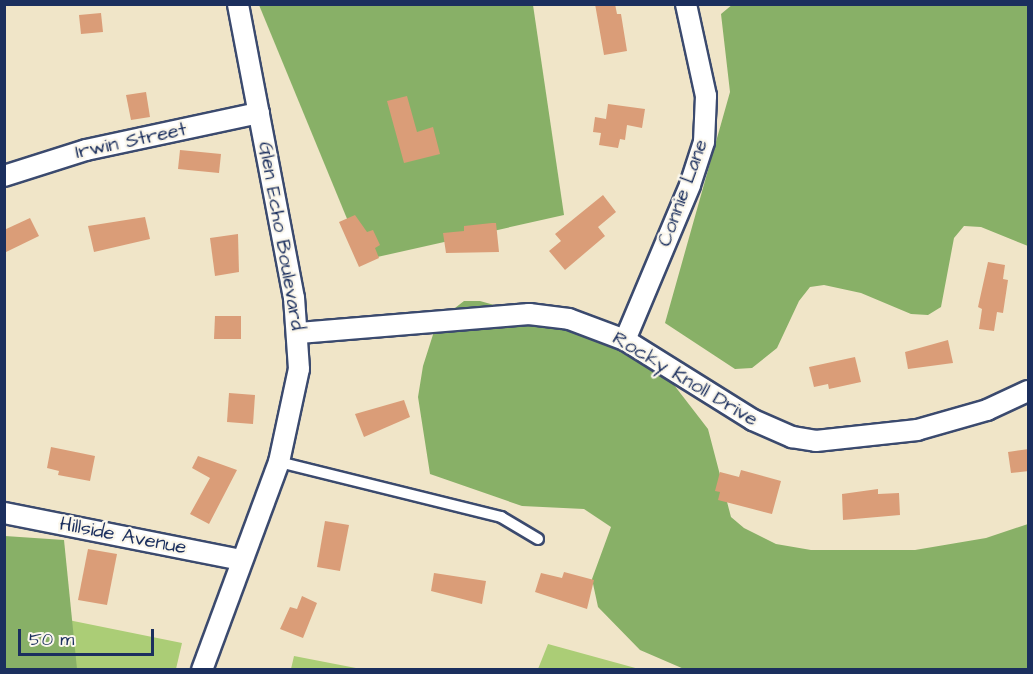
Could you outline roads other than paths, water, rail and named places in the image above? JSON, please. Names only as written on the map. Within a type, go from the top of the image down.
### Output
[{"type":"street","name":"Glen Echo Boulevard","points":[[202,669],[279,462],[294,403],[299,333],[238,4]]},
{"type":"street","name":"Connie Lane","points":[[625,340],[690,185],[704,142],[706,96],[686,4]]},
{"type":"street","name":"Irwin Street","points":[[4,176],[86,150],[259,113]]},
{"type":"street","name":"Rocky Knoll Drive","points":[[299,333],[529,314],[569,319],[625,340],[753,420],[792,437],[816,441],[917,430],[987,410],[1029,391]]},
{"type":"street","name":"Hillside Avenue","points":[[4,513],[241,560]]},
{"type":"lane","points":[[279,462],[501,517],[538,539]]}]
